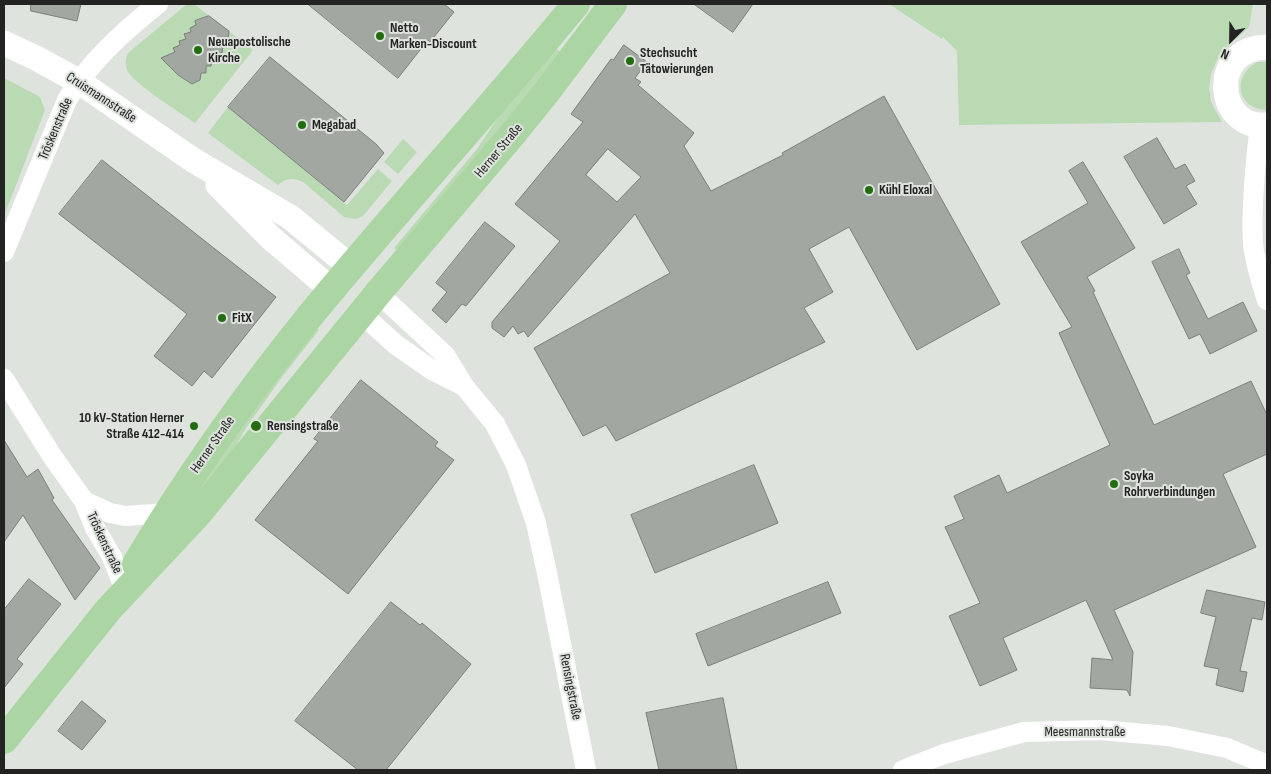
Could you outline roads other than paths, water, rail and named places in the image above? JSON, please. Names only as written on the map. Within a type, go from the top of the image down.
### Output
[{"type":"main road","name":"Herner Straße","points":[[108,610],[166,513],[264,374],[351,267],[576,4]]},
{"type":"main road","name":"Herner Straße","points":[[4,740],[108,610],[198,514],[370,303],[512,136],[613,4]]},
{"type":"main road","points":[[351,267],[370,303]]},
{"type":"main road","points":[[332,290],[370,303]]},
{"type":"street","name":"Tröskenstraße","points":[[4,252],[67,100],[78,81],[99,57],[158,4]]},
{"type":"street","name":"Cruismannstraße","points":[[4,43],[78,81],[193,160],[290,217],[351,267]]},
{"type":"street","points":[[1267,47],[1260,47],[1246,52],[1231,65],[1226,76],[1225,91],[1228,102],[1236,114],[1250,123],[1264,125],[1253,197],[1254,246],[1267,300]]},
{"type":"street","name":"Cruismannstraße","points":[[193,160],[271,238],[332,290]]},
{"type":"street","name":"Rensingstraße","points":[[370,303],[395,344],[432,370],[464,386],[495,424],[508,447],[536,523],[586,770]]},
{"type":"street","name":"Tröskenstraße","points":[[4,379],[52,456],[84,500],[95,528],[112,557],[123,585]]},
{"type":"street","name":"Tröskenstraße","points":[[84,500],[110,513],[126,516],[166,513]]},
{"type":"street","name":"Meesmannstraße","points":[[903,770],[944,754],[1024,732],[1100,730],[1168,736],[1227,748],[1267,765]]},
{"type":"place","name":"Netto Marken-Discount","points":[[380,36]]},
{"type":"place","name":"Neuapostolische Kirche","points":[[198,50]]},
{"type":"place","name":"Stechsucht Tätowierungen","points":[[630,61]]},
{"type":"place","name":"Megabad","points":[[302,125]]},
{"type":"place","name":"Kühl Eloxal","points":[[869,190]]},
{"type":"place","name":"FitX","points":[[222,318]]},
{"type":"place","name":"10 kV-Station Herner Straße 412-414","points":[[194,426]]},
{"type":"place","name":"Rensingstraße","points":[[256,426]]},
{"type":"place","name":"Soyka Rohrverbindungen","points":[[1114,484]]}]
